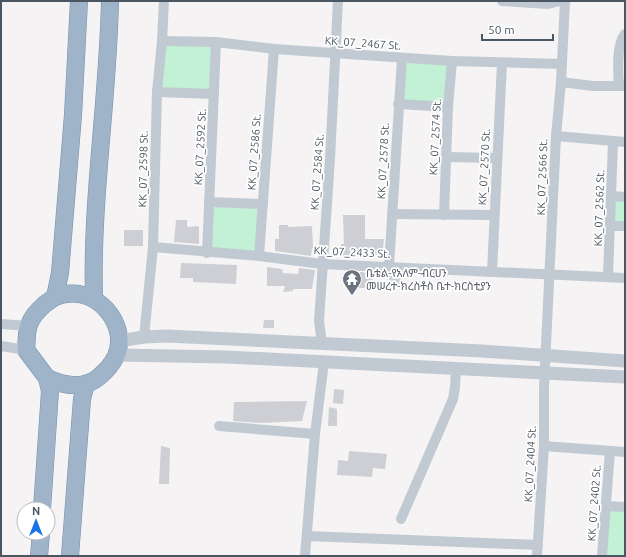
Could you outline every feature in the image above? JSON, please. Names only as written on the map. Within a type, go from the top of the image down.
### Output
[{"type":"highway","points":[[54,297],[61,265],[73,116],[79,1]]},
{"type":"highway","points":[[94,299],[93,268],[96,212],[109,37],[110,1]]},
{"type":"highway","points":[[43,501],[50,390],[47,378],[26,350],[29,326],[35,313],[54,297],[64,294],[75,294],[85,295],[94,299],[108,310],[116,324],[117,348],[109,368],[99,378],[86,384],[72,386],[59,384],[47,378]]},
{"type":"highway","points":[[70,556],[82,399],[86,384]]},
{"type":"highway","points":[[39,556],[40,541]]},
{"type":"street","name":"KK_07_2598 St.","points":[[144,337],[153,247],[156,92],[162,40],[164,1]]},
{"type":"street","name":"KK_07_2584 St.","points":[[322,344],[319,321],[338,1]]},
{"type":"street","points":[[502,1],[548,4],[559,1]]},
{"type":"street","name":"KK_07_2566 St.","points":[[546,354],[556,136],[562,64],[559,1]]},
{"type":"street","points":[[561,82],[593,86],[622,86],[618,64],[621,43],[625,34]]},
{"type":"street","name":"KK_07_2467 St.","points":[[162,40],[216,42],[274,49],[402,58],[502,63],[562,64]]},
{"type":"street","name":"KK_07_2592 St.","points":[[207,253],[216,42]]},
{"type":"street","name":"KK_07_2586 St.","points":[[259,256],[274,49]]},
{"type":"street","name":"KK_07_2578 St.","points":[[390,266],[398,104],[402,58]]},
{"type":"street","name":"KK_07_2574 St.","points":[[444,215],[448,107],[452,61]]},
{"type":"street","name":"KK_07_2570 St.","points":[[492,272],[502,63]]},
{"type":"street","points":[[156,92],[214,94]]},
{"type":"street","points":[[398,104],[448,107]]},
{"type":"street","points":[[556,136],[625,142]]},
{"type":"street","name":"KK_07_2562 St.","points":[[608,276],[613,142]]},
{"type":"street","points":[[446,157],[497,158]]},
{"type":"street","points":[[612,196],[625,197]]},
{"type":"street","points":[[209,202],[263,204]]},
{"type":"street","points":[[392,214],[494,215]]},
{"type":"street","points":[[610,226],[625,226]]},
{"type":"street","name":"KK_07_2433 St.","points":[[153,247],[207,253],[259,256],[322,264],[608,276]]},
{"type":"street","points":[[608,276],[625,278]]},
{"type":"street","points":[[1,324],[29,326]]},
{"type":"street","points":[[117,348],[144,337],[167,336],[546,354],[625,361]]},
{"type":"street","points":[[1,346],[26,350]]},
{"type":"street","points":[[117,348],[227,357],[625,378]]},
{"type":"street","name":"KK_07_2404 St.","points":[[537,556],[544,446],[546,354]]},
{"type":"street","points":[[305,556],[315,434],[324,362]]},
{"type":"street","points":[[401,519],[453,399],[456,368]]},
{"type":"street","points":[[220,426],[315,434]]},
{"type":"street","points":[[544,446],[625,452]]},
{"type":"street","name":"KK_07_2402 St.","points":[[602,556],[610,451]]},
{"type":"street","points":[[606,506],[625,507]]},
{"type":"street","points":[[307,536],[538,545]]},
{"type":"green space","points":[[161,41],[216,42],[214,94],[157,91]]},
{"type":"green space","points":[[402,58],[452,61],[448,107],[398,104]]},
{"type":"green space","points":[[612,196],[625,197],[625,226],[610,226]]},
{"type":"green space","points":[[209,202],[263,204],[259,256],[207,253]]},
{"type":"green space","points":[[606,506],[625,507],[625,556],[602,556]]},
{"type":"building","points":[[343,215],[365,215],[365,239],[384,239],[382,256],[355,252],[355,257],[341,257],[341,244],[344,244]]},
{"type":"building","points":[[176,220],[187,220],[187,227],[199,226],[199,244],[174,242]]},
{"type":"building","points":[[279,225],[288,225],[288,227],[312,226],[313,248],[311,256],[275,251],[275,239],[279,239]]},
{"type":"building","points":[[124,230],[143,230],[143,246],[124,246]]},
{"type":"building","points":[[181,263],[237,265],[236,284],[193,282],[193,278],[180,278]]},
{"type":"building","points":[[267,267],[282,269],[283,273],[298,274],[299,268],[315,270],[312,289],[293,289],[293,291],[283,292],[285,286],[267,286]]},
{"type":"building","points":[[360,272],[373,273],[372,288],[359,288]]},
{"type":"building","points":[[389,274],[401,274],[400,285],[389,285]]},
{"type":"building","points":[[264,320],[274,320],[274,328],[263,328]]},
{"type":"building","points":[[334,389],[344,390],[343,404],[333,403]]},
{"type":"building","points":[[307,401],[302,421],[261,423],[233,421],[234,402]]},
{"type":"building","points":[[329,407],[337,409],[337,426],[328,426]]},
{"type":"building","points":[[161,446],[170,448],[169,484],[159,484]]},
{"type":"building","points":[[349,451],[387,454],[385,469],[373,468],[372,477],[337,475],[338,460],[348,461]]},
{"type":"place","name":"ቤቴል-የአለም-ብርሀን መሠረተ-ክረስቶስ ቤተ-ክርስቲያን","points":[[352,296]]}]
